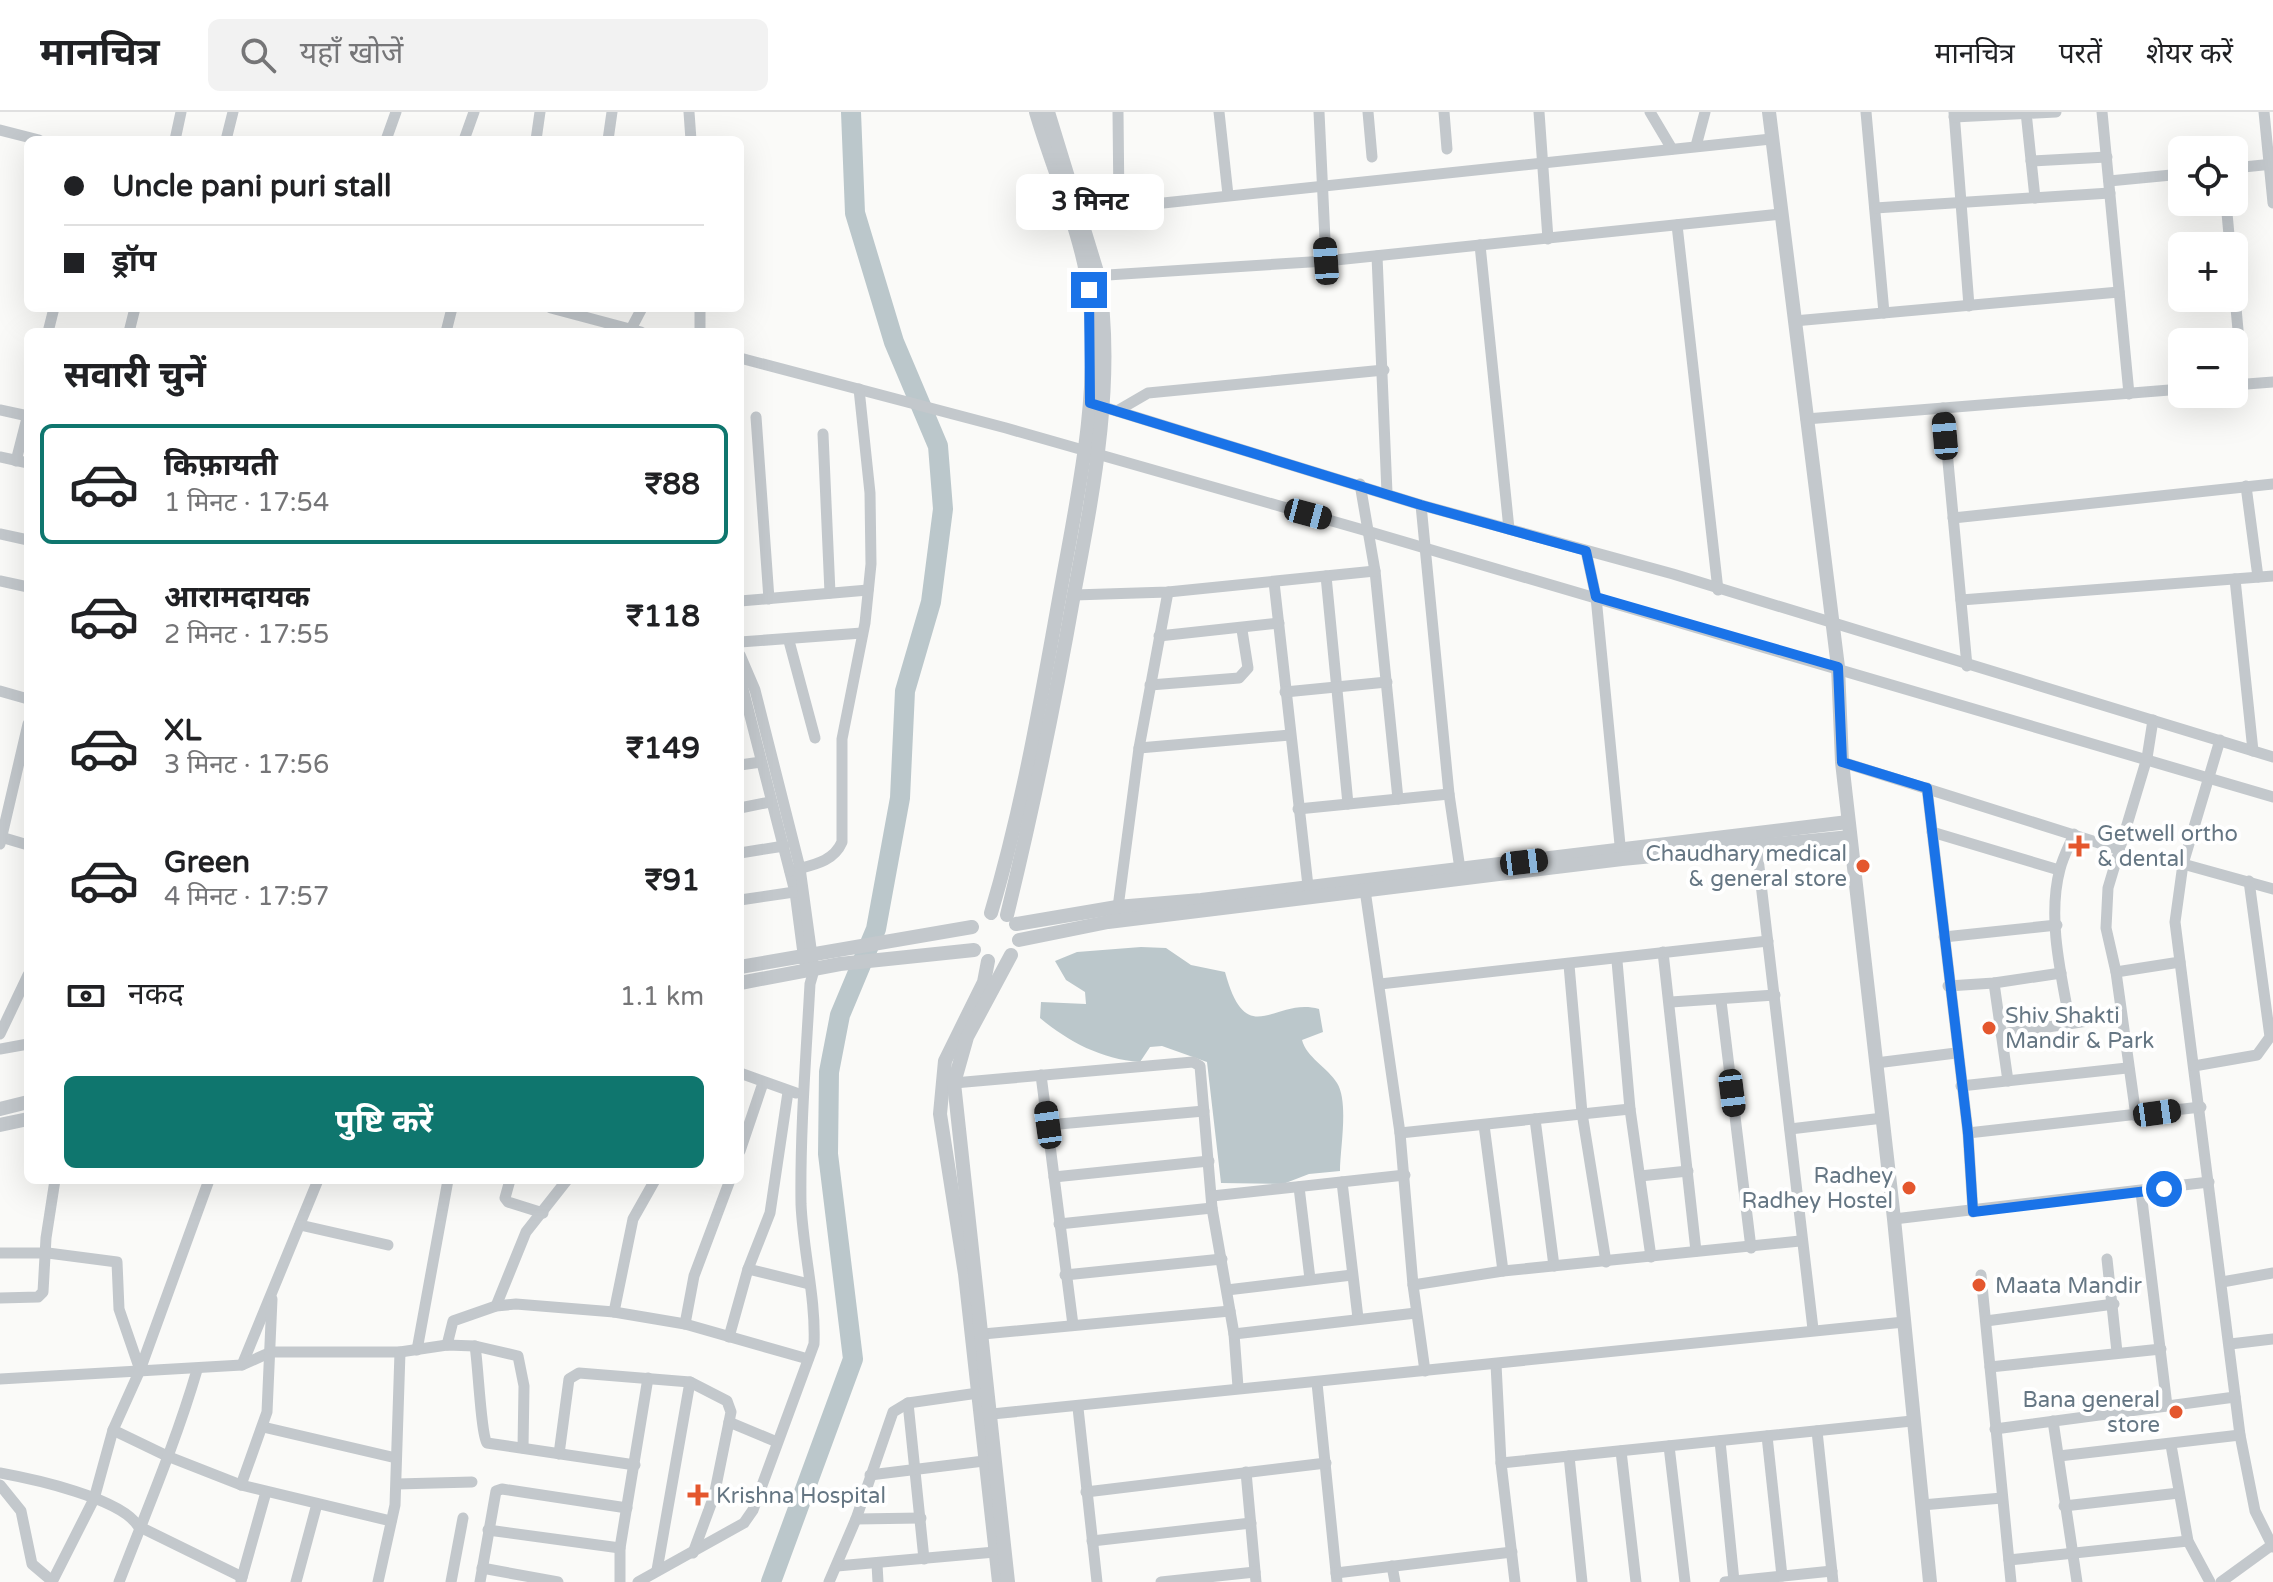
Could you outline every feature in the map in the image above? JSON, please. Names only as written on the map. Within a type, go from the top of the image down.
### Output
[{"type":"street","points":[[176,136],[181,112]]},
{"type":"street","points":[[227,136],[233,112]]},
{"type":"street","points":[[387,136],[396,112]]},
{"type":"street","points":[[465,136],[474,112]]},
{"type":"street","points":[[537,136],[540,112]]},
{"type":"street","points":[[609,136],[612,112]]},
{"type":"street","points":[[689,112],[691,136]]},
{"type":"street","points":[[1036,112],[1092,276]]},
{"type":"street","points":[[1019,940],[1011,920],[1074,595],[1095,404],[1092,276],[1078,212],[1048,112]]},
{"type":"street","points":[[1118,112],[1119,207]]},
{"type":"street","points":[[1219,112],[1228,195]]},
{"type":"street","points":[[1319,112],[1326,261]]},
{"type":"street","points":[[1368,112],[1372,157]]},
{"type":"street","points":[[1444,112],[1447,149]]},
{"type":"street","points":[[1539,112],[1548,239]]},
{"type":"street","points":[[1650,112],[1672,149]]},
{"type":"street","points":[[1696,146],[1705,112]]},
{"type":"street","points":[[1769,112],[1838,667],[1842,762],[1894,1219],[1930,1582]]},
{"type":"street","points":[[1866,112],[1884,313]]},
{"type":"street","points":[[1969,306],[1954,114],[2056,112]]},
{"type":"street","points":[[2102,112],[2129,394]]},
{"type":"street","points":[[2264,112],[2273,203]]},
{"type":"street","points":[[2026,113],[2035,198]]},
{"type":"street","points":[[0,130],[24,136]]},
{"type":"street","points":[[1078,212],[1771,139]]},
{"type":"street","points":[[2031,161],[2107,157]]},
{"type":"street","points":[[2248,166],[2271,164]]},
{"type":"street","points":[[1875,208],[2035,198],[2168,176]]},
{"type":"street","points":[[1092,276],[1326,261],[1781,214]]},
{"type":"street","points":[[1677,225],[1718,590]]},
{"type":"street","points":[[1480,245],[1509,529]]},
{"type":"street","points":[[1377,256],[1387,493]]},
{"type":"street","points":[[1794,321],[2119,292]]},
{"type":"street","points":[[581,312],[627,328]]},
{"type":"street","points":[[744,359],[1367,531],[2273,797]]},
{"type":"street","points":[[1117,411],[1148,393],[1384,370]]},
{"type":"street","points":[[2248,384],[2273,382]]},
{"type":"street","points":[[795,870],[837,854],[842,842],[842,739],[868,590],[870,493],[859,389]]},
{"type":"street","points":[[1806,419],[2168,390]]},
{"type":"street","points":[[1095,404],[1421,505],[1833,624],[2273,757]]},
{"type":"street","points":[[1943,408],[1967,666]]},
{"type":"street","points":[[0,410],[24,414]]},
{"type":"street","points":[[756,417],[769,599]]},
{"type":"street","points":[[823,434],[830,593]]},
{"type":"street","points":[[991,913],[1030,766],[1091,453]]},
{"type":"street","points":[[0,457],[22,462]]},
{"type":"street","points":[[1360,484],[1375,571],[1398,799]]},
{"type":"street","points":[[1953,518],[2273,484]]},
{"type":"street","points":[[2246,486],[2258,577]]},
{"type":"street","points":[[1421,505],[1449,794],[1460,869]]},
{"type":"street","points":[[0,534],[24,539]]},
{"type":"street","points":[[1586,551],[1596,597],[1621,855]]},
{"type":"street","points":[[1074,595],[1168,592],[1375,571]]},
{"type":"street","points":[[1326,576],[1348,804]]},
{"type":"street","points":[[1961,600],[2273,576]]},
{"type":"street","points":[[2235,579],[2253,751]]},
{"type":"street","points":[[0,581],[24,586]]},
{"type":"street","points":[[1274,582],[1308,886]]},
{"type":"street","points":[[744,601],[868,590]]},
{"type":"street","points":[[1117,914],[1139,748],[1168,592]]},
{"type":"street","points":[[1159,636],[1242,630],[1279,623]]},
{"type":"street","points":[[1150,685],[1239,678],[1248,668],[1242,630]]},
{"type":"street","points":[[744,642],[789,641],[862,633]]},
{"type":"street","points":[[789,641],[815,738]]},
{"type":"street","points":[[638,1582],[744,1523],[753,1510],[814,1344],[815,1319],[801,1206],[810,975],[808,955],[800,891],[755,690],[744,664]]},
{"type":"street","points":[[1285,692],[1387,682]]},
{"type":"street","points":[[0,691],[24,698]]},
{"type":"street","points":[[745,720],[761,762],[784,846],[795,870]]},
{"type":"street","points":[[2136,1116],[2116,972],[2106,928],[2108,888],[2147,758],[2153,720]]},
{"type":"street","points":[[1139,748],[1290,735]]},
{"type":"street","points":[[2220,740],[2183,864],[2175,922],[2201,1107],[2240,1435],[2255,1511],[2272,1546],[2221,1582]]},
{"type":"street","points":[[24,760],[1,840],[24,844]]},
{"type":"street","points":[[744,764],[761,762]]},
{"type":"street","points":[[1842,762],[2118,849]]},
{"type":"street","points":[[1927,788],[1948,986],[1968,1133],[1973,1212]]},
{"type":"street","points":[[1298,809],[1449,794]]},
{"type":"street","points":[[744,807],[770,802]]},
{"type":"street","points":[[1008,1582],[954,1083],[967,1037],[1019,940],[1117,914],[1308,886],[1365,886],[1460,869],[1621,855],[1849,829]]},
{"type":"street","points":[[1932,832],[2059,870]]},
{"type":"street","points":[[2070,1023],[2057,925],[2059,870],[2074,834]]},
{"type":"street","points":[[1756,841],[1800,1241],[1813,1329]]},
{"type":"street","points":[[744,852],[784,846]]},
{"type":"street","points":[[988,961],[974,950],[970,939],[972,927],[980,917],[991,913],[1011,920],[1117,914],[1621,855]]},
{"type":"street","points":[[2183,864],[2273,889]]},
{"type":"street","points":[[2194,1066],[2257,1055],[2266,1047],[2270,1037],[2249,881]]},
{"type":"street","points":[[1365,886],[1400,1133],[1413,1285],[1425,1371]]},
{"type":"street","points":[[744,899],[800,891]]},
{"type":"street","points":[[1944,937],[2057,925]]},
{"type":"street","points":[[744,983],[810,975],[839,957],[930,934],[972,927]]},
{"type":"street","points":[[1380,984],[1617,961],[1663,952],[1768,941]]},
{"type":"street","points":[[744,966],[808,955],[839,957],[974,950]]},
{"type":"street","points":[[1663,952],[1671,1002],[1696,1251]]},
{"type":"street","points":[[988,961],[1011,955]]},
{"type":"street","points":[[988,961],[984,982],[945,1061],[940,1095],[999,1582]]},
{"type":"street","points":[[1617,961],[1630,1109],[1651,1257]]},
{"type":"street","points":[[2116,972],[2180,962]]},
{"type":"street","points":[[1569,965],[1582,1113],[1606,1262]]},
{"type":"street","points":[[1948,986],[2061,973]]},
{"type":"street","points":[[0,1034],[24,983]]},
{"type":"street","points":[[1994,983],[2008,1081]]},
{"type":"street","points":[[1671,1002],[1775,995]]},
{"type":"street","points":[[1721,1001],[1751,1248]]},
{"type":"street","points":[[2001,1034],[2121,1016]]},
{"type":"street","points":[[0,1049],[24,1045]]},
{"type":"street","points":[[1876,1063],[1956,1053]]},
{"type":"street","points":[[954,1083],[1193,1062],[1202,1071],[1212,1202],[1234,1334],[1238,1387]]},
{"type":"street","points":[[1961,1086],[2127,1068]]},
{"type":"street","points":[[744,1075],[788,1092],[803,1094]]},
{"type":"street","points":[[1041,1075],[1073,1325]]},
{"type":"street","points":[[744,1139],[763,1083]]},
{"type":"street","points":[[729,1337],[748,1269],[770,1213],[788,1092]]},
{"type":"street","points":[[0,1109],[24,1103]]},
{"type":"street","points":[[1968,1133],[2201,1107]]},
{"type":"street","points":[[1400,1133],[1630,1109]]},
{"type":"street","points":[[1048,1125],[1204,1111]]},
{"type":"street","points":[[1790,1129],[1883,1118]]},
{"type":"street","points":[[1535,1119],[1554,1266]]},
{"type":"street","points":[[0,1125],[24,1120]]},
{"type":"street","points":[[1484,1125],[1503,1271]]},
{"type":"street","points":[[1054,1177],[1209,1161]]},
{"type":"street","points":[[1640,1176],[1688,1171]]},
{"type":"street","points":[[1059,1224],[1299,1187],[1405,1175]]},
{"type":"street","points":[[1342,1182],[1358,1318]]},
{"type":"street","points":[[1894,1219],[2209,1182]]},
{"type":"street","points":[[0,1298],[42,1295],[48,1253],[45,1243],[54,1184]]},
{"type":"street","points":[[0,1485],[21,1511],[32,1564],[52,1581],[94,1499],[113,1430],[140,1370],[208,1184]]},
{"type":"street","points":[[242,1365],[316,1184]]},
{"type":"street","points":[[417,1350],[447,1184]]},
{"type":"street","points":[[509,1184],[505,1198],[508,1202],[543,1213]]},
{"type":"street","points":[[496,1306],[526,1232],[564,1184]]},
{"type":"street","points":[[614,1312],[633,1219],[653,1184]]},
{"type":"street","points":[[685,1324],[701,1252],[728,1184]]},
{"type":"street","points":[[1299,1187],[1310,1279]]},
{"type":"street","points":[[2141,1192],[2167,1406]]},
{"type":"street","points":[[300,1225],[388,1245]]},
{"type":"street","points":[[1413,1285],[1503,1271],[1800,1241]]},
{"type":"street","points":[[0,1253],[48,1253],[117,1262],[119,1309],[140,1370]]},
{"type":"street","points":[[1065,1275],[1222,1259]]},
{"type":"street","points":[[2107,1259],[2117,1352]]},
{"type":"street","points":[[748,1269],[809,1284]]},
{"type":"street","points":[[2222,1282],[2273,1273]]},
{"type":"street","points":[[1227,1290],[1352,1275]]},
{"type":"street","points":[[1981,1275],[2011,1582]]},
{"type":"street","points":[[241,1485],[263,1427],[271,1352],[271,1298]]},
{"type":"street","points":[[1986,1321],[2114,1304]]},
{"type":"street","points":[[447,1345],[453,1321],[496,1306],[614,1312],[685,1324],[808,1359]]},
{"type":"street","points":[[983,1334],[1230,1311]]},
{"type":"street","points":[[1234,1334],[1416,1313]]},
{"type":"street","points":[[992,1414],[1078,1408],[1238,1387],[1317,1383],[1813,1329],[1904,1322]]},
{"type":"street","points":[[2230,1344],[2273,1339]]},
{"type":"street","points":[[0,1379],[140,1370],[197,1370],[242,1365],[271,1352],[400,1352],[447,1345],[475,1346],[518,1356],[524,1386],[523,1448]]},
{"type":"street","points":[[475,1346],[484,1439],[487,1443],[635,1465]]},
{"type":"street","points":[[1990,1367],[2161,1349]]},
{"type":"street","points":[[378,1582],[397,1484],[400,1352]]},
{"type":"street","points":[[1496,1364],[1501,1463],[1515,1582]]},
{"type":"street","points":[[119,1582],[138,1526],[180,1430],[197,1370]]},
{"type":"street","points":[[559,1454],[569,1379],[579,1373],[690,1382],[727,1401],[729,1422],[714,1496],[693,1553]]},
{"type":"street","points":[[620,1582],[620,1548],[648,1378]]},
{"type":"street","points":[[657,1570],[690,1382]]},
{"type":"street","points":[[1317,1383],[1337,1578],[1392,1566],[1512,1552]]},
{"type":"street","points":[[829,1582],[856,1519],[893,1412],[908,1403],[978,1393]]},
{"type":"street","points":[[1995,1429],[2235,1397]]},
{"type":"street","points":[[908,1403],[924,1559]]},
{"type":"street","points":[[1078,1408],[1097,1582]]},
{"type":"street","points":[[1501,1463],[1912,1421]]},
{"type":"street","points":[[2053,1421],[2077,1582]]},
{"type":"street","points":[[729,1422],[777,1442]]},
{"type":"street","points":[[263,1427],[396,1458]]},
{"type":"street","points":[[113,1430],[167,1456],[241,1485],[391,1521]]},
{"type":"street","points":[[1725,1582],[1782,1576],[1833,1576],[1817,1431]]},
{"type":"street","points":[[2059,1456],[2240,1435]]},
{"type":"street","points":[[1767,1436],[1782,1576]]},
{"type":"street","points":[[1720,1441],[1734,1581]]},
{"type":"street","points":[[2171,1445],[2188,1541],[2210,1582]]},
{"type":"street","points":[[1669,1446],[1685,1582]]},
{"type":"street","points":[[1621,1451],[1636,1582]]},
{"type":"street","points":[[1569,1456],[1582,1582]]},
{"type":"street","points":[[870,1475],[915,1472],[984,1461]]},
{"type":"street","points":[[1086,1492],[1326,1463]]},
{"type":"street","points":[[1161,1582],[1256,1577],[1246,1472]]},
{"type":"street","points":[[0,1473],[94,1499],[132,1516],[138,1526],[241,1580],[266,1492]]},
{"type":"street","points":[[397,1484],[472,1482]]},
{"type":"street","points":[[480,1582],[492,1495],[502,1489],[627,1508]]},
{"type":"street","points":[[2064,1506],[2179,1493]]},
{"type":"street","points":[[1922,1505],[2002,1498]]},
{"type":"street","points":[[296,1582],[317,1504]]},
{"type":"street","points":[[451,1582],[463,1518]]},
{"type":"street","points":[[856,1519],[921,1518]]},
{"type":"street","points":[[1092,1541],[1251,1523]]},
{"type":"street","points":[[488,1530],[620,1548]]},
{"type":"street","points":[[2009,1560],[2188,1541]]},
{"type":"street","points":[[837,1566],[995,1552]]},
{"type":"street","points":[[877,1564],[878,1582]]},
{"type":"street","points":[[1392,1566],[1395,1582]]},
{"type":"street","points":[[482,1568],[525,1580],[558,1582]]},
{"type":"shaded area","points":[[1166,948],[1191,965],[1225,972],[1234,996],[1243,1010],[1253,1016],[1303,1007],[1319,1009],[1323,1032],[1302,1040],[1308,1052],[1341,1091],[1340,1171],[1309,1174],[1283,1184],[1221,1183],[1207,1062],[1162,1046],[1150,1047],[1140,1062],[1112,1057],[1074,1042],[1040,1018],[1041,1002],[1086,1004],[1085,992],[1066,980],[1055,961],[1077,952]]},
{"type":"waterway","points":[[771,1582],[853,1359],[828,1154],[829,1072],[840,1015],[876,929],[900,798],[905,691],[931,602],[943,509],[938,446],[894,342],[855,213],[851,112]]},
{"type":"place","name":"Getwell ortho & dental","points":[[2079,846]]},
{"type":"place","name":"Chaudhary medical & general store","points":[[1863,866]]},
{"type":"place","name":"Shiv Shakti Mandir & Park","points":[[1989,1028]]},
{"type":"place","name":"Radhey Radhey Hostel","points":[[1909,1188]]},
{"type":"place","name":"Maata Mandir","points":[[1979,1285]]},
{"type":"place","name":"Bana general store","points":[[2176,1412]]},
{"type":"place","name":"Krishna Hospital","points":[[698,1495]]},
{"type":"route","points":[[1089,290],[1092,322],[1090,403],[1335,475],[1421,505],[1586,551],[1596,597],[1838,667],[1842,762],[1927,788],[1948,986],[1968,1133],[1973,1212],[2164,1189]]}]
